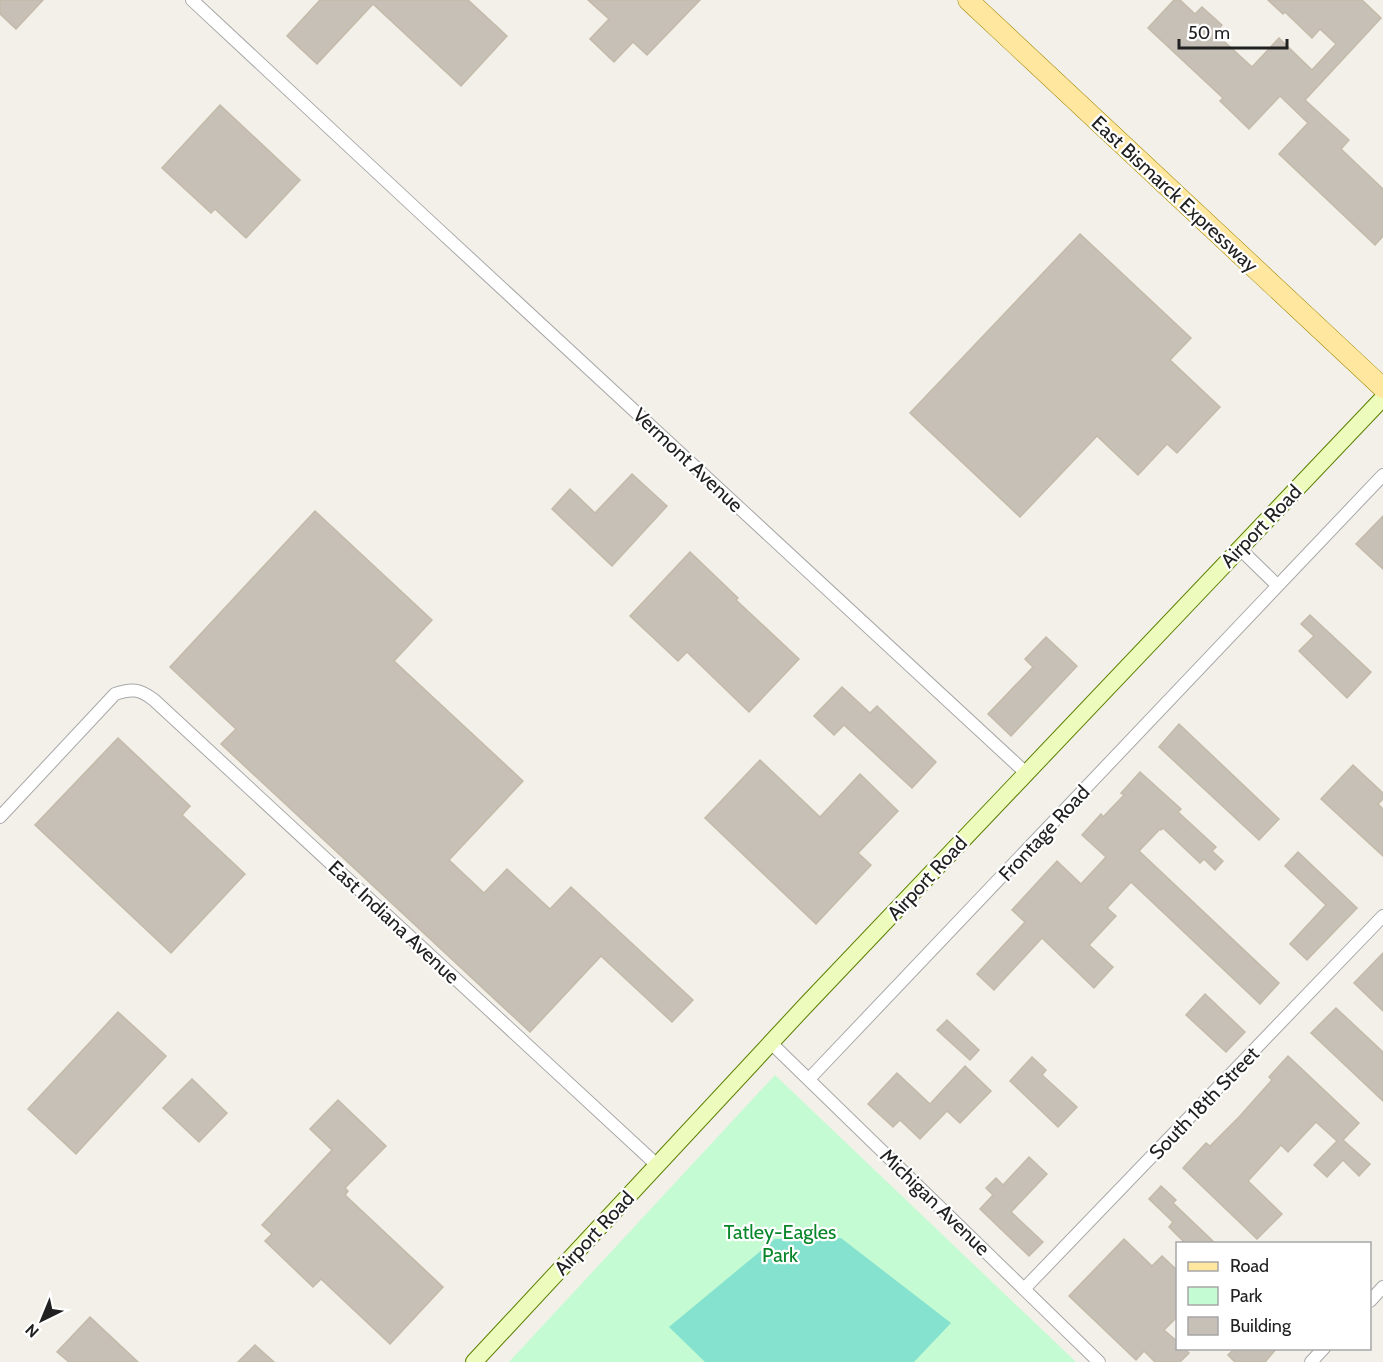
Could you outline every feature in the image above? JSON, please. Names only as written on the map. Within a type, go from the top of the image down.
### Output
[{"type":"main road","name":"East Bismarck Expressway","points":[[968,0],[1383,388]]},
{"type":"main road","name":"Airport Road","points":[[474,1362],[771,1043],[1383,398]]},
{"type":"street","name":"Vermont Avenue","points":[[192,0],[1026,773]]},
{"type":"street","name":"Frontage Road","points":[[809,1079],[1383,475]]},
{"type":"street","points":[[1240,549],[1277,585]]},
{"type":"street","name":"East Indiana Avenue","points":[[0,817],[115,694],[125,690],[146,693],[657,1165]]},
{"type":"street","name":"South 18th Street","points":[[1024,1289],[1383,916]]},
{"type":"street","name":"Michigan Avenue","points":[[771,1043],[1099,1362]]},
{"type":"street","points":[[1371,1300],[1383,1287]]},
{"type":"street","points":[[1311,1362],[1322,1350]]},
{"type":"green space","name":"Tatley-Eagles Park","points":[[775,1075],[1076,1362],[509,1362]]},
{"type":"green space","points":[[841,1238],[951,1323],[914,1362],[705,1362],[669,1327],[775,1239]]},
{"type":"building","points":[[0,0],[43,0],[16,29],[0,14]]},
{"type":"building","points":[[320,0],[468,0],[507,36],[461,86],[373,4],[317,64],[287,36]]},
{"type":"building","points":[[588,0],[700,0],[647,55],[633,42],[614,62],[590,39],[609,19]]},
{"type":"building","points":[[1174,0],[1180,0],[1195,14],[1202,7],[1222,25],[1215,33],[1252,67],[1279,38],[1312,70],[1336,44],[1320,29],[1312,38],[1285,12],[1283,14],[1268,0],[1362,0],[1381,18],[1305,100],[1349,140],[1341,149],[1383,189],[1383,236],[1375,245],[1279,154],[1308,123],[1280,96],[1249,129],[1220,101],[1223,98],[1148,28]]},
{"type":"building","points":[[220,105],[300,180],[246,238],[215,209],[211,213],[162,168]]},
{"type":"building","points":[[1080,234],[1191,338],[1170,360],[1220,407],[1177,453],[1167,444],[1138,475],[1097,436],[1020,517],[910,413]]},
{"type":"building","points":[[632,474],[667,506],[612,566],[552,509],[570,489],[595,513]]},
{"type":"building","points":[[315,511],[432,620],[394,661],[523,781],[449,860],[484,893],[507,869],[550,909],[571,887],[693,1000],[672,1022],[601,956],[530,1032],[221,744],[236,729],[170,667]]},
{"type":"building","points":[[1383,516],[1383,569],[1356,544]]},
{"type":"building","points":[[690,552],[738,598],[736,600],[799,659],[749,712],[687,652],[678,661],[630,616]]},
{"type":"building","points":[[1310,615],[1371,672],[1347,698],[1299,651],[1314,636],[1301,624]]},
{"type":"building","points":[[1046,637],[1077,666],[1011,736],[988,714],[1033,667],[1025,659]]},
{"type":"building","points":[[842,687],[870,713],[877,706],[936,762],[912,788],[844,725],[834,735],[814,716]]},
{"type":"building","points":[[1179,724],[1279,819],[1259,840],[1159,747]]},
{"type":"building","points":[[118,738],[190,806],[182,815],[245,874],[171,953],[35,825]]},
{"type":"building","points":[[760,760],[820,817],[860,774],[898,811],[858,853],[871,865],[816,924],[705,818]]},
{"type":"building","points":[[1353,765],[1383,793],[1383,799],[1378,804],[1383,809],[1383,856],[1321,799]]},
{"type":"building","points":[[1140,772],[1181,809],[1178,812],[1216,847],[1212,851],[1223,861],[1215,870],[1204,859],[1200,863],[1163,828],[1139,851],[1279,983],[1260,1004],[1131,882],[1107,908],[1116,916],[1089,945],[1113,967],[1094,988],[1042,938],[994,990],[977,974],[1025,922],[1012,910],[1057,861],[1081,884],[1106,857],[1082,835],[1101,814],[1103,817],[1124,795],[1121,793]]},
{"type":"building","points":[[1298,852],[1357,908],[1307,960],[1290,944],[1326,905],[1285,866]]},
{"type":"building","points":[[1383,953],[1383,1011],[1354,983]]},
{"type":"building","points":[[1205,994],[1245,1032],[1226,1052],[1186,1015]]},
{"type":"building","points":[[1336,1008],[1383,1052],[1383,1101],[1311,1033]]},
{"type":"building","points":[[118,1012],[166,1056],[76,1154],[28,1109]]},
{"type":"building","points":[[947,1020],[979,1050],[970,1060],[937,1030]]},
{"type":"building","points":[[1288,1056],[1359,1123],[1343,1140],[1370,1164],[1359,1176],[1343,1160],[1327,1177],[1314,1165],[1337,1141],[1316,1122],[1288,1152],[1281,1145],[1248,1181],[1282,1214],[1257,1239],[1183,1168],[1206,1143],[1210,1146],[1239,1117],[1272,1080],[1269,1077]]},
{"type":"building","points":[[1032,1057],[1046,1070],[1042,1075],[1077,1107],[1058,1127],[1010,1081]]},
{"type":"building","points":[[965,1066],[991,1091],[960,1123],[947,1111],[920,1139],[900,1120],[893,1127],[868,1104],[897,1073],[930,1104]]},
{"type":"building","points":[[192,1079],[227,1113],[199,1142],[163,1108]]},
{"type":"building","points":[[338,1100],[386,1146],[345,1188],[348,1191],[345,1195],[443,1287],[390,1344],[321,1279],[313,1287],[265,1241],[272,1234],[262,1225],[332,1150],[310,1129]]},
{"type":"building","points":[[1029,1157],[1047,1174],[1011,1212],[1043,1242],[1029,1256],[980,1209],[993,1195],[986,1188],[996,1178],[1003,1185]]},
{"type":"building","points":[[1161,1186],[1176,1200],[1173,1203],[1214,1242],[1184,1242],[1169,1227],[1173,1222],[1149,1199]]},
{"type":"building","points":[[1124,1239],[1152,1266],[1162,1256],[1176,1269],[1176,1318],[1164,1330],[1176,1340],[1176,1350],[1186,1350],[1189,1353],[1180,1362],[1155,1362],[1144,1351],[1136,1360],[1069,1296]]},
{"type":"building","points":[[90,1317],[138,1362],[69,1362],[57,1352]]},
{"type":"building","points":[[255,1345],[274,1362],[238,1362]]},
{"type":"building","points":[[1233,1350],[1275,1350],[1265,1362],[1235,1362],[1228,1355]]}]
